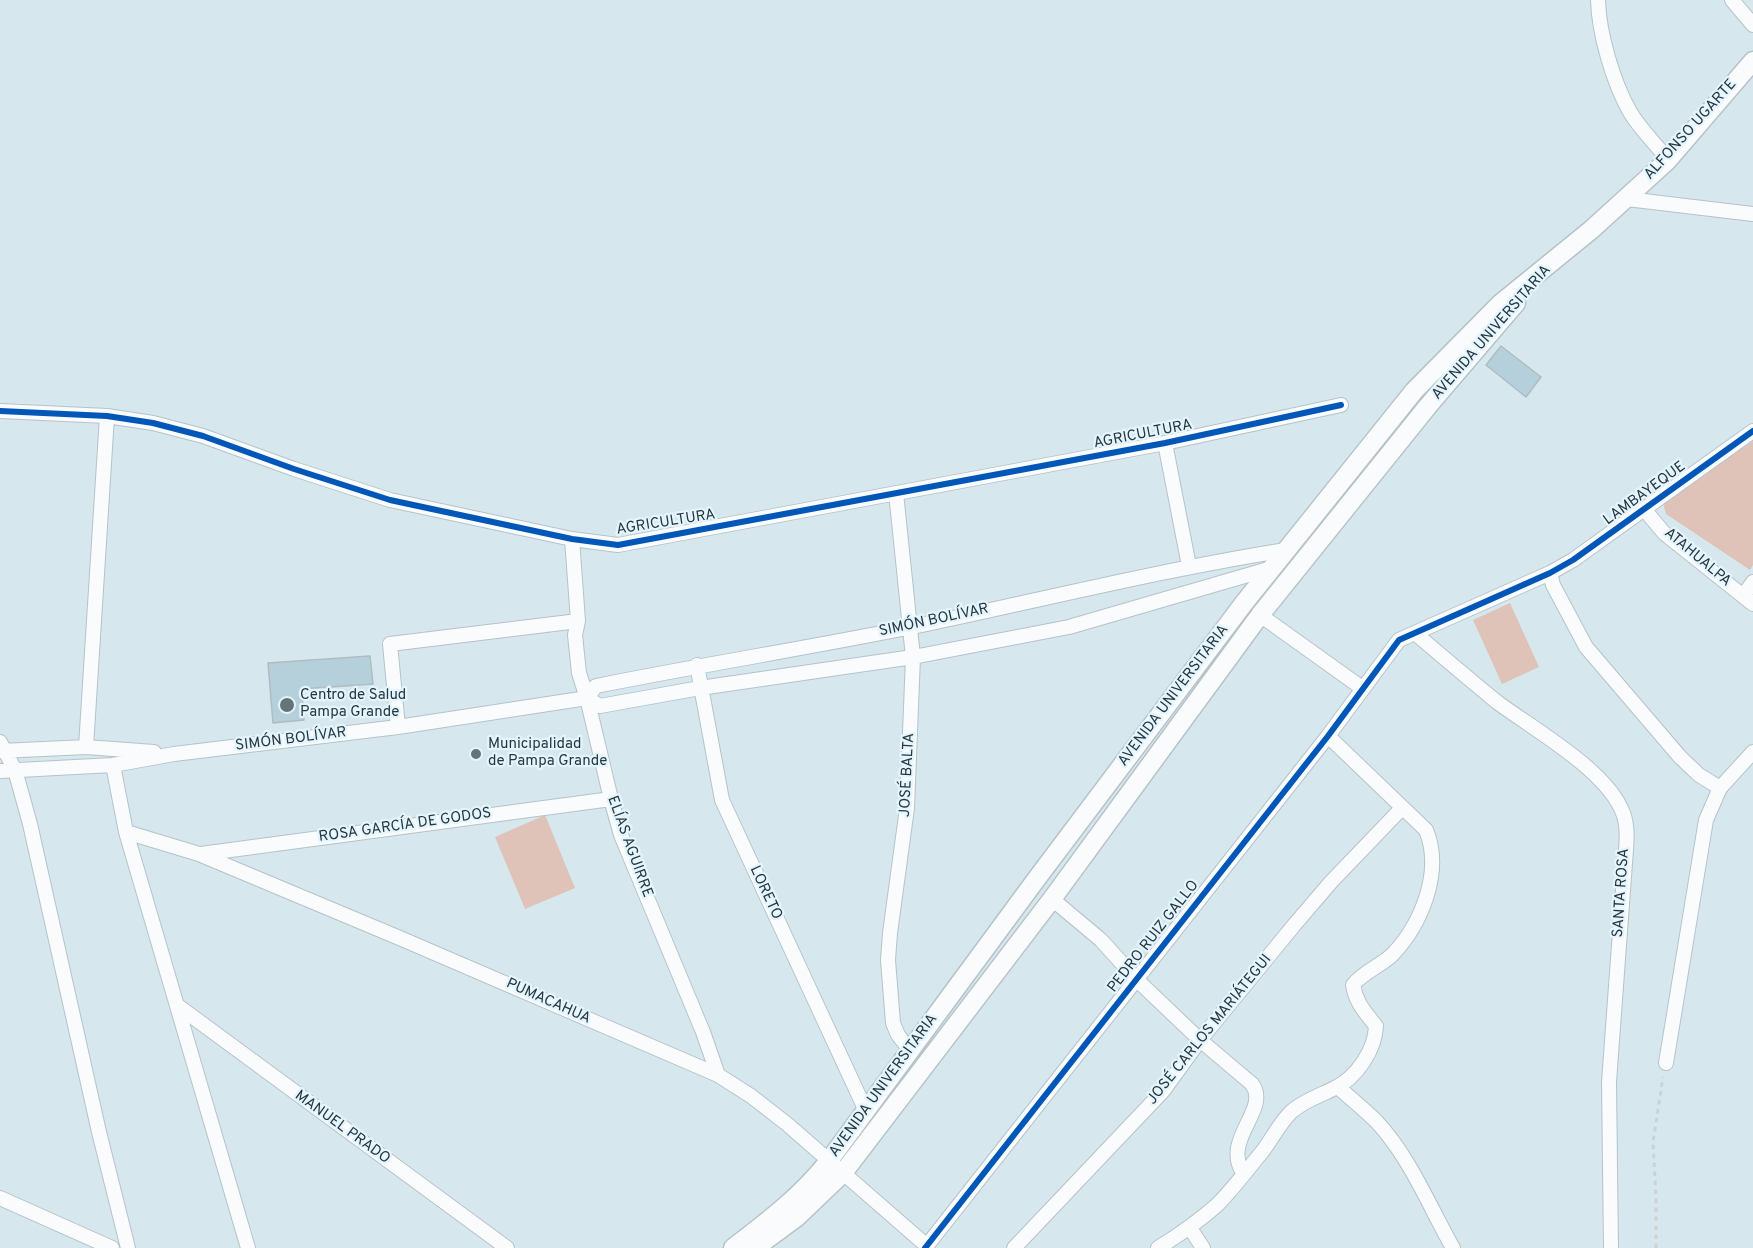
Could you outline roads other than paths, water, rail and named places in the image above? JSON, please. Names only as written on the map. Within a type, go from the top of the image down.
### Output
[{"type":"main road","name":"ALFONSO UGARTE","points":[[1558,258],[1627,199],[1668,160],[1753,61]]},
{"type":"main road","name":"AVENIDA UNIVERSITARIA","points":[[733,1248],[836,1167],[866,1111],[910,1050],[1286,550],[1414,391],[1500,304],[1558,258]]},
{"type":"main road","name":"AVENIDA UNIVERSITARIA","points":[[755,1248],[797,1217],[1052,899],[1260,615],[1428,406],[1558,258]]},
{"type":"street","points":[[1598,0],[1602,27],[1621,94],[1631,114],[1668,160]]},
{"type":"street","points":[[1732,0],[1753,25]]},
{"type":"street","points":[[1627,199],[1753,214]]},
{"type":"street","name":"AGRICULTURA","points":[[0,411],[107,416],[153,423],[203,436],[390,500],[572,539],[618,545],[1165,443],[1341,405]]},
{"type":"street","points":[[86,747],[107,416]]},
{"type":"street","name":"LAMBAYEQUE","points":[[1399,640],[1550,573],[1573,560],[1753,432]]},
{"type":"street","points":[[1165,443],[1189,566]]},
{"type":"street","name":"JOSÉ BALTA","points":[[896,493],[913,657],[907,808],[888,960],[893,1023],[898,1035],[910,1050]]},
{"type":"street","name":"ATAHUALPA","points":[[1644,509],[1664,533],[1748,600]]},
{"type":"street","name":"ELÍAS AGUIRRE","points":[[572,539],[578,621],[575,635],[579,673],[610,799],[621,835],[703,1032],[718,1075]]},
{"type":"street","name":"SIMÓN BOLÍVAR","points":[[587,698],[596,686],[697,665],[911,627],[1189,566],[1286,550]]},
{"type":"street","name":"SIMÓN BOLÍVAR","points":[[0,771],[113,765],[174,754],[398,727],[587,698],[600,706],[700,688],[913,657],[1069,627],[1272,568]]},
{"type":"street","points":[[1550,573],[1553,585],[1586,647],[1680,757],[1700,775],[1720,788]]},
{"type":"street","points":[[1748,600],[1753,582]]},
{"type":"street","points":[[1260,615],[1362,688]]},
{"type":"street","points":[[398,727],[390,644],[578,621]]},
{"type":"street","name":"SANTA ROSA","points":[[1416,634],[1498,702],[1576,758],[1615,798],[1623,814],[1626,831],[1625,853],[1609,1082],[1611,1248]]},
{"type":"street","name":"PEDRO RUIZ GALLO","points":[[926,1247],[1328,736],[1399,640]]},
{"type":"street","name":"LORETO","points":[[697,665],[722,800],[866,1111]]},
{"type":"street","points":[[1158,1248],[1190,1228],[1218,1203],[1266,1147],[1282,1122],[1293,1110],[1316,1096],[1338,1087],[1357,1070],[1369,1053],[1376,1026],[1360,1007],[1353,985],[1360,977],[1391,956],[1405,940],[1421,910],[1431,882],[1432,844],[1426,830],[1328,736]]},
{"type":"street","name":"SIMÓN BOLÍVAR","points":[[2,748],[86,747],[174,754]]},
{"type":"street","points":[[2,748],[15,770],[30,824],[99,1132],[128,1248]]},
{"type":"street","points":[[1666,1063],[1706,820],[1720,788],[1753,752]]},
{"type":"street","points":[[113,765],[126,832],[248,1248]]},
{"type":"street","name":"ROSA GARCÍA DE GODOS","points":[[199,854],[610,799]]},
{"type":"street","name":"JOSÉ CARLOS MARIÁTEGUI","points":[[1014,1248],[1163,1091],[1200,1040],[1331,882],[1402,808]]},
{"type":"street","name":"PUMACAHUA","points":[[126,832],[199,854],[718,1075],[751,1096],[787,1124],[926,1247]]},
{"type":"street","points":[[1052,899],[1101,940],[1136,979],[1257,1091],[1252,1113],[1238,1141],[1238,1166],[1244,1174]]},
{"type":"street","name":"MANUEL PRADO","points":[[178,1006],[507,1248]]},
{"type":"street","points":[[1338,1087],[1376,1121],[1392,1141],[1453,1248]]},
{"type":"street","points":[[0,1198],[112,1248]]},
{"type":"street","points":[[1190,1228],[1203,1248]]},
{"type":"place","name":"Centro de Salud Pampa Grande","points":[[287,705]]},
{"type":"place","name":"Municipalidad de Pampa Grande","points":[[476,754]]}]
